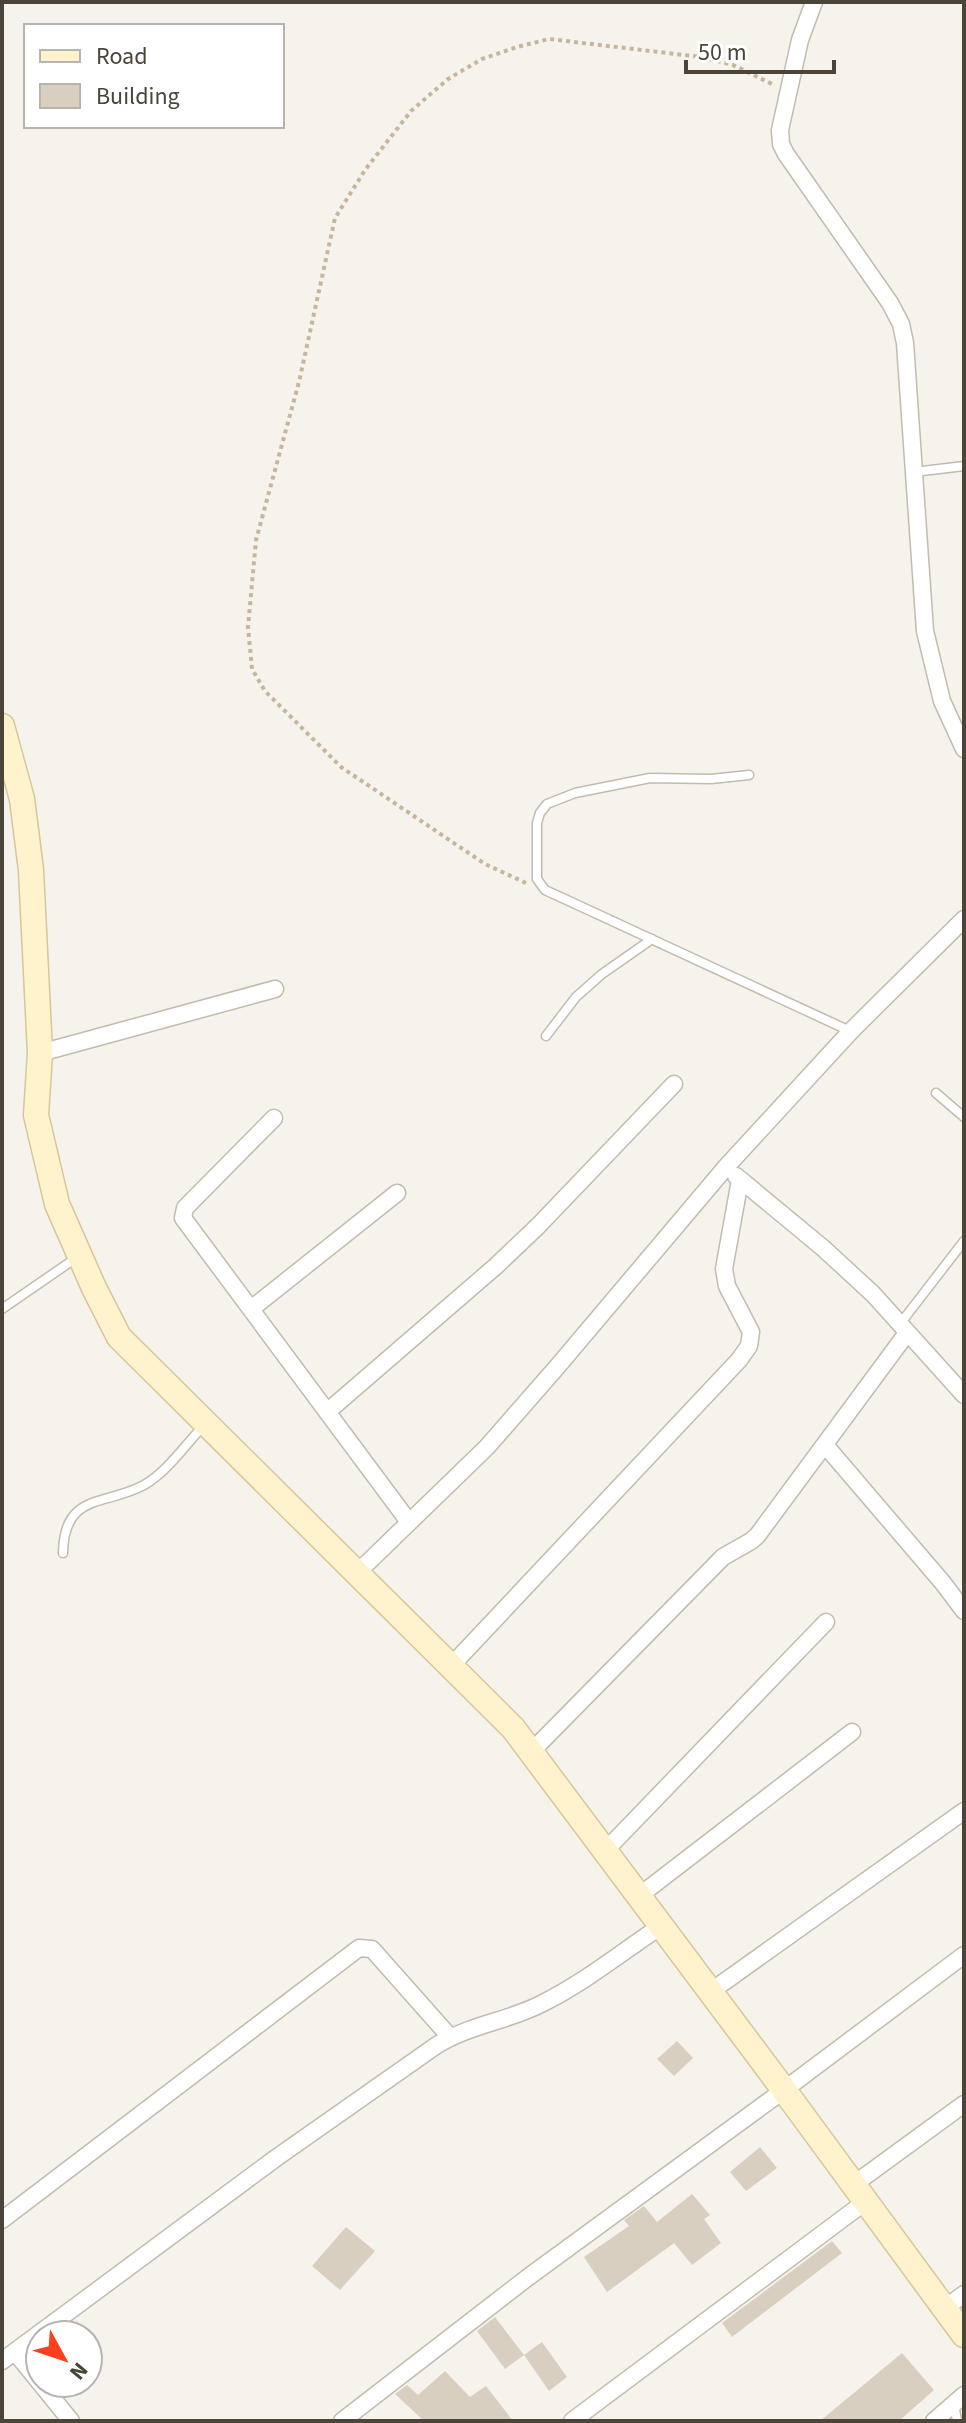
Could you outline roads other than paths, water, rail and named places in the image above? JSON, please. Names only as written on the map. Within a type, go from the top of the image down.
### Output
[{"type":"main road","points":[[2,726],[22,799],[31,870],[40,1053],[36,1115],[57,1204],[119,1337],[513,1728],[859,2194],[954,2302],[964,2335]]},
{"type":"street","points":[[814,2],[800,40],[780,130],[781,144],[890,303],[901,324],[906,356],[925,631],[942,701],[964,749]]},
{"type":"street","points":[[357,1573],[487,1447],[726,1167],[851,1031],[964,919]]},
{"type":"street","points":[[40,1053],[275,989]]},
{"type":"street","points":[[327,1412],[496,1266],[674,1084]]},
{"type":"street","points":[[274,1118],[185,1208],[183,1218],[409,1522]]},
{"type":"street","points":[[726,1167],[873,1294],[964,1395]]},
{"type":"street","points":[[451,1666],[749,1346],[751,1332],[727,1286],[724,1269],[740,1180]]},
{"type":"street","points":[[251,1309],[397,1193]]},
{"type":"street","points":[[531,1752],[723,1557],[757,1536],[825,1445],[903,1329]]},
{"type":"street","points":[[825,1445],[964,1611]]},
{"type":"street","points":[[605,1851],[826,1622]]},
{"type":"street","points":[[639,1896],[852,1732]]},
{"type":"street","points":[[710,1992],[964,1811]]},
{"type":"street","points":[[71,2421],[8,2357],[276,2158],[450,2037],[542,2004],[661,1926]]},
{"type":"street","points":[[2,2220],[359,1948],[372,1949],[450,2037]]},
{"type":"street","points":[[342,2421],[527,2278],[964,1955]]},
{"type":"street","points":[[572,2421],[859,2194],[964,2104]]},
{"type":"street","points":[[934,2421],[959,2399]]},
{"type":"lane","points":[[914,472],[964,466]]},
{"type":"lane","points":[[749,775],[711,779],[650,778],[575,793],[547,804],[537,823],[537,879],[540,885],[569,901],[851,1031]]},
{"type":"lane","points":[[546,1036],[576,997],[602,974],[652,939]]},
{"type":"lane","points":[[936,1093],[964,1117]]},
{"type":"lane","points":[[903,1329],[964,1241]]},
{"type":"lane","points":[[2,1309],[79,1255]]},
{"type":"lane","points":[[63,1553],[63,1538],[79,1510],[91,1502],[142,1486],[159,1473],[206,1424]]},
{"type":"lane","points":[[957,2421],[959,2399]]}]
